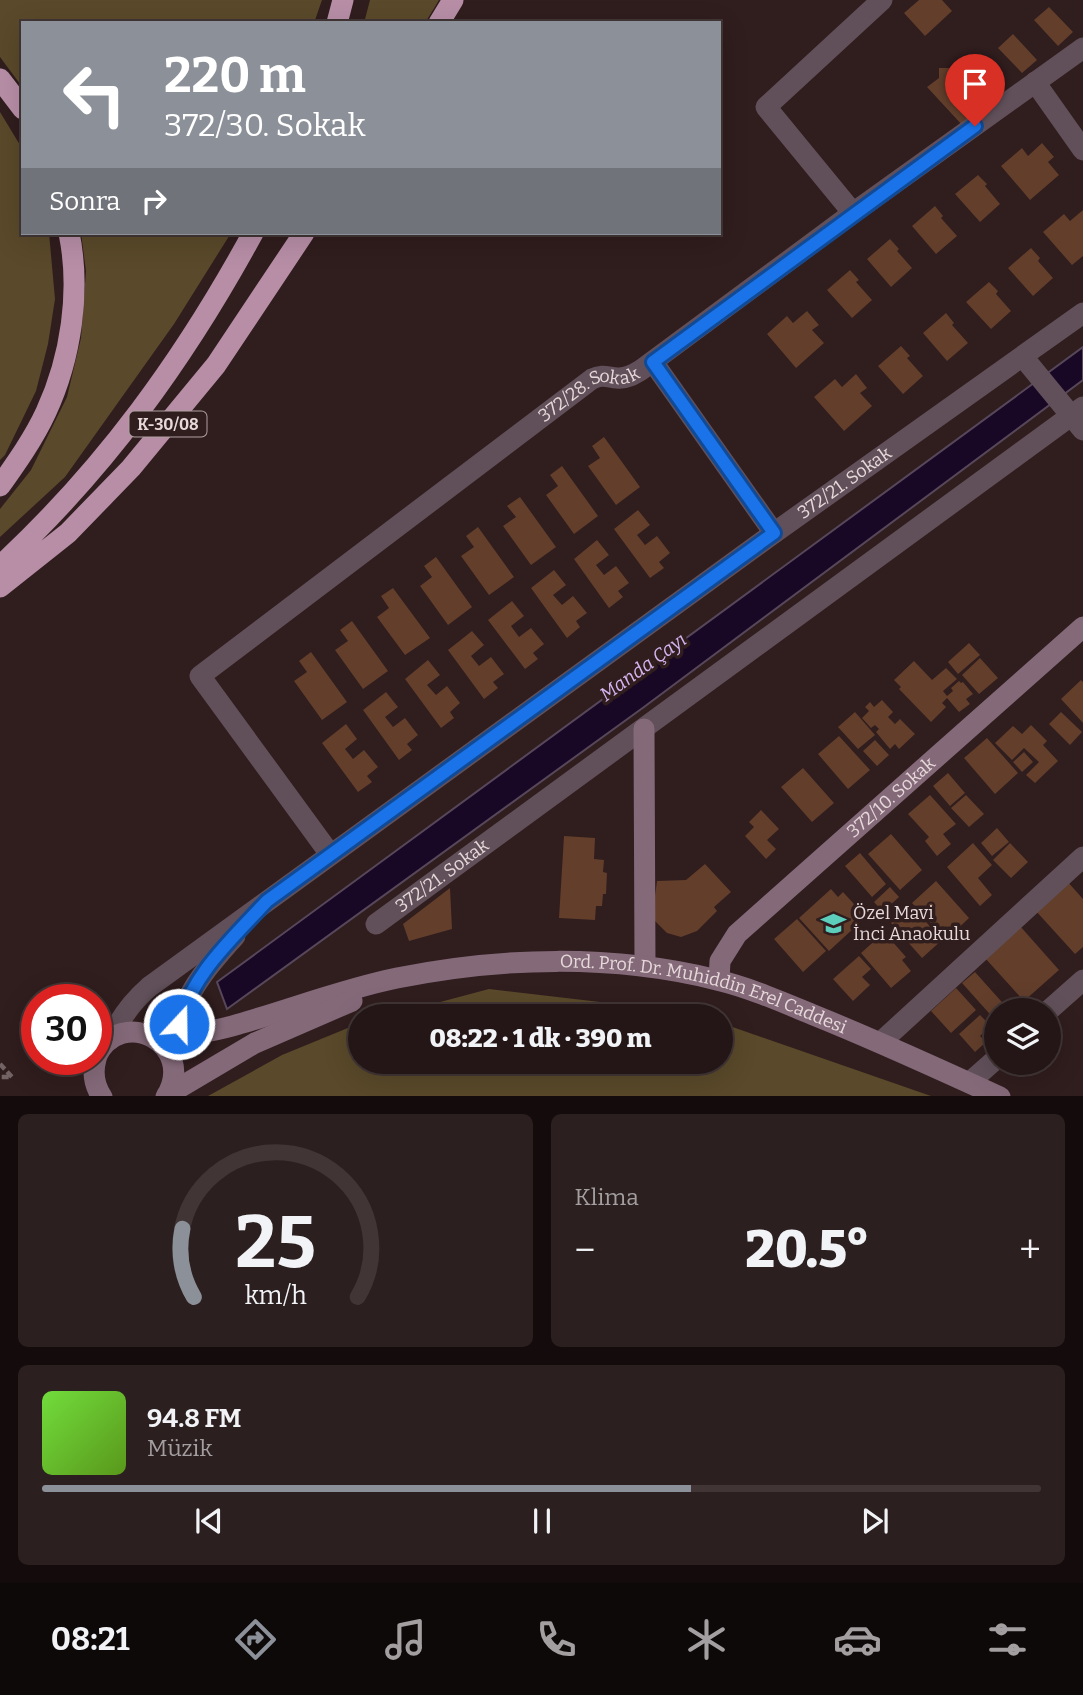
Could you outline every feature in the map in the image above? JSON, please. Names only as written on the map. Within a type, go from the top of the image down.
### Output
[{"type":"highway","points":[[338,21],[343,0]]},
{"type":"highway","points":[[440,21],[453,0]]},
{"type":"highway","points":[[0,79],[21,106]]},
{"type":"highway","points":[[0,486],[46,413],[63,366],[71,322],[75,262],[69,235]]},
{"type":"highway","points":[[0,566],[89,475],[158,389],[218,297],[252,235]]},
{"type":"highway","name":"K-30/08","points":[[0,587],[68,533],[131,468],[216,365],[303,235]]},
{"type":"main road","name":"372/10. Sokak","points":[[719,980],[720,961],[737,934],[1083,627]]},
{"type":"main road","points":[[644,729],[645,966]]},
{"type":"main road","name":"Ord. Prof. Dr. Muhiddin Erel Caddesi","points":[[169,1045],[310,1001],[394,979],[470,966],[575,961],[645,966],[719,980],[881,1042],[998,1096]]},
{"type":"main road","name":"Ord. Prof. Dr. Muhiddin Erel Caddesi","points":[[166,1096],[255,1044],[342,1006],[394,979]]},
{"type":"main road","points":[[112,1038],[123,1033],[137,1032],[151,1035],[169,1045],[173,1076],[166,1096]]},
{"type":"main road","points":[[83,1096],[91,1075]]},
{"type":"main road","points":[[96,1075],[97,1089],[101,1096]]},
{"type":"street","points":[[853,213],[766,107],[881,0]]},
{"type":"street","name":"372/28. Sokak","points":[[330,854],[200,676],[592,379],[599,375],[619,379],[629,377],[653,362],[853,213],[1083,48]]},
{"type":"street","points":[[1035,82],[1083,150]]},
{"type":"street","name":"372/21. Sokak","points":[[112,1035],[119,1019],[134,1000],[330,854],[774,533],[1028,364],[1083,313]]},
{"type":"street","points":[[653,362],[774,533]]},
{"type":"street","points":[[1028,364],[1074,414]]},
{"type":"street","name":"372/21. Sokak","points":[[376,924],[1074,414]]},
{"type":"street","points":[[881,1042],[1083,857]]},
{"type":"street","name":"372/21. Sokak","points":[[169,1045],[183,1010],[207,968],[267,901]]},
{"type":"street","points":[[1061,1000],[1083,980]]},
{"type":"street","points":[[970,1082],[984,1070]]},
{"type":"path","points":[[0,1064],[12,1077],[0,1077]]},
{"type":"shaded area","points":[[0,0],[322,0],[315,21],[21,21],[21,85],[0,57]]},
{"type":"shaded area","points":[[370,0],[439,0],[426,21],[365,21]]},
{"type":"shaded area","points":[[0,112],[21,147],[21,235],[49,235],[55,299],[48,344],[36,391],[5,455],[0,460]]},
{"type":"shaded area","points":[[81,235],[230,235],[174,324],[65,477],[0,537],[0,509],[31,470],[67,397],[81,338],[86,271]]},
{"type":"shaded area","points":[[1083,347],[1083,380],[644,707],[227,1009],[217,982]]},
{"type":"shaded area","points":[[489,989],[617,1004],[433,1004]]},
{"type":"shaded area","points":[[733,1027],[931,1096],[208,1096],[282,1055],[348,1028],[348,1074],[733,1074]]},
{"type":"building","points":[[919,0],[942,0],[952,11],[925,36],[904,13]]},
{"type":"building","points":[[1049,7],[1073,32],[1058,46],[1034,20]]},
{"type":"building","points":[[1013,34],[1037,60],[1022,73],[998,48]]},
{"type":"building","points":[[939,68],[971,68],[972,81],[990,101],[963,126],[927,87],[939,78]]},
{"type":"building","points":[[1042,143],[1054,157],[1048,162],[1059,175],[1030,200],[1001,166],[1022,148],[1028,156]]},
{"type":"building","points":[[978,175],[1000,204],[980,222],[955,194]]},
{"type":"building","points":[[935,206],[943,216],[941,218],[957,236],[936,254],[912,226]]},
{"type":"building","points":[[1083,210],[1083,256],[1072,265],[1043,232],[1064,214],[1070,221]]},
{"type":"building","points":[[890,239],[912,268],[891,287],[867,259]]},
{"type":"building","points":[[1031,248],[1053,278],[1033,296],[1008,268]]},
{"type":"building","points":[[850,270],[859,280],[856,282],[872,300],[852,318],[827,290]]},
{"type":"building","points":[[989,282],[1011,311],[991,329],[966,302]]},
{"type":"building","points":[[807,311],[819,325],[812,330],[824,343],[796,368],[767,334],[787,316],[793,323]]},
{"type":"building","points":[[946,313],[954,323],[952,325],[968,343],[947,361],[923,333]]},
{"type":"building","points":[[901,346],[910,356],[907,358],[923,376],[903,394],[878,366]]},
{"type":"building","points":[[856,374],[867,388],[860,393],[872,406],[844,431],[814,397],[835,379],[842,387]]},
{"type":"building","points":[[604,437],[640,487],[616,505],[588,466],[600,458],[592,446]]},
{"type":"building","points":[[562,466],[598,516],[574,534],[546,495],[558,486],[550,475]]},
{"type":"building","points":[[520,497],[556,547],[531,565],[503,526],[516,517],[507,506]]},
{"type":"building","points":[[638,510],[650,525],[637,535],[645,545],[657,536],[670,553],[659,562],[664,568],[650,578],[614,529]]},
{"type":"building","points":[[478,527],[514,577],[489,595],[461,556],[474,547],[466,536]]},
{"type":"building","points":[[597,540],[609,555],[596,565],[604,575],[616,566],[629,583],[618,591],[623,597],[609,608],[574,559]]},
{"type":"building","points":[[436,557],[472,607],[448,625],[420,586],[432,577],[424,566]]},
{"type":"building","points":[[554,570],[566,585],[553,595],[562,605],[573,596],[587,613],[576,621],[580,627],[567,638],[531,588]]},
{"type":"building","points":[[393,588],[430,638],[405,655],[377,617],[389,608],[381,596]]},
{"type":"building","points":[[512,601],[524,616],[511,626],[519,637],[531,628],[544,644],[533,653],[538,659],[525,669],[488,620]]},
{"type":"building","points":[[352,621],[388,671],[363,689],[335,650],[348,641],[340,630]]},
{"type":"building","points":[[472,631],[484,645],[471,656],[479,666],[491,657],[504,674],[493,682],[498,688],[484,699],[448,650]]},
{"type":"building","points":[[969,643],[980,655],[958,674],[948,662]]},
{"type":"building","points":[[311,652],[347,702],[322,720],[294,681],[307,672],[299,661]]},
{"type":"building","points":[[980,658],[998,678],[979,694],[962,675]]},
{"type":"building","points":[[428,660],[440,675],[427,685],[436,695],[447,686],[460,703],[450,712],[454,718],[441,728],[405,679]]},
{"type":"building","points":[[914,661],[932,680],[946,668],[957,679],[943,691],[947,696],[959,681],[963,682],[973,694],[966,699],[970,704],[959,712],[947,698],[942,703],[946,707],[931,722],[899,689],[901,687],[894,680]]},
{"type":"building","points":[[1081,680],[1083,682],[1083,723],[1061,699]]},
{"type":"building","points":[[386,692],[398,707],[385,717],[393,727],[405,718],[418,735],[407,744],[412,750],[399,760],[363,710]]},
{"type":"building","points":[[882,700],[893,712],[888,717],[895,724],[900,719],[915,734],[899,749],[895,744],[890,749],[876,732],[879,729],[875,725],[871,728],[862,718],[869,711],[865,707],[870,702],[874,707]]},
{"type":"building","points":[[855,712],[875,735],[858,749],[838,727]]},
{"type":"building","points":[[1061,712],[1082,732],[1070,745],[1049,724]]},
{"type":"building","points":[[346,724],[357,739],[345,749],[353,759],[364,750],[378,767],[367,776],[372,782],[358,792],[322,743]]},
{"type":"building","points":[[1031,725],[1047,741],[1043,745],[1058,761],[1035,783],[1026,775],[1039,762],[1024,748],[1012,760],[995,743],[1013,726],[1022,734]]},
{"type":"building","points":[[839,736],[870,770],[848,789],[818,754]]},
{"type":"building","points":[[987,738],[1018,773],[995,794],[964,758]]},
{"type":"building","points":[[875,740],[889,755],[877,766],[863,751]]},
{"type":"building","points":[[1024,752],[1033,762],[1022,772],[1013,762]]},
{"type":"building","points":[[803,768],[834,803],[812,822],[781,787]]},
{"type":"building","points":[[948,773],[965,793],[950,806],[933,786]]},
{"type":"building","points":[[930,795],[956,824],[943,834],[951,844],[937,856],[925,841],[929,837],[908,814]]},
{"type":"building","points":[[966,795],[984,814],[969,827],[951,808]]},
{"type":"building","points":[[761,810],[779,829],[767,840],[776,849],[766,859],[745,836],[754,827],[749,822]]},
{"type":"building","points":[[997,828],[1009,842],[992,856],[981,843]]},
{"type":"building","points":[[891,834],[922,870],[900,890],[868,854]]},
{"type":"building","points":[[564,836],[595,838],[594,859],[604,860],[603,872],[607,873],[606,894],[603,894],[602,906],[596,906],[595,920],[559,918]]},
{"type":"building","points":[[973,843],[992,865],[978,878],[992,895],[980,906],[947,867]]},
{"type":"building","points":[[1010,843],[1028,862],[1011,878],[993,860]]},
{"type":"building","points":[[860,853],[886,884],[872,897],[845,866]]},
{"type":"building","points":[[705,864],[731,892],[714,907],[717,911],[697,931],[681,937],[667,933],[652,918],[657,881],[686,880]]},
{"type":"building","points":[[936,881],[969,918],[946,940],[912,903]]},
{"type":"building","points":[[1067,881],[1083,899],[1083,947],[1075,954],[1035,910]]},
{"type":"building","points":[[890,887],[899,897],[883,912],[874,902]]},
{"type":"building","points":[[450,888],[452,929],[409,941],[403,924]]},
{"type":"building","points":[[831,889],[838,897],[843,892],[866,917],[829,951],[799,918]]},
{"type":"building","points":[[911,905],[942,940],[922,958],[891,923]]},
{"type":"building","points":[[797,919],[826,951],[803,972],[774,939]]},
{"type":"building","points":[[1020,926],[1059,970],[1027,998],[1021,998],[985,958]]},
{"type":"building","points":[[880,936],[886,943],[891,940],[906,957],[902,960],[911,971],[891,988],[861,953]]},
{"type":"building","points":[[859,956],[871,969],[862,977],[870,985],[853,1001],[833,979]]},
{"type":"building","points":[[975,972],[998,998],[984,998],[984,1008],[962,983]]},
{"type":"building","points":[[956,988],[976,1010],[951,1033],[931,1011]]},
{"type":"building","points":[[980,1015],[984,1019],[984,1032],[980,1036],[984,1044],[975,1052],[959,1034]]},
{"type":"place","name":"Özel Mavi İnci Anaokulu","points":[[833,923]]},
{"type":"route","points":[[179,1024],[191,992],[207,968],[267,901],[774,533],[653,362],[975,126]]},
{"type":"water label","name":"Manda Çayı","points":[[643,667]]}]
